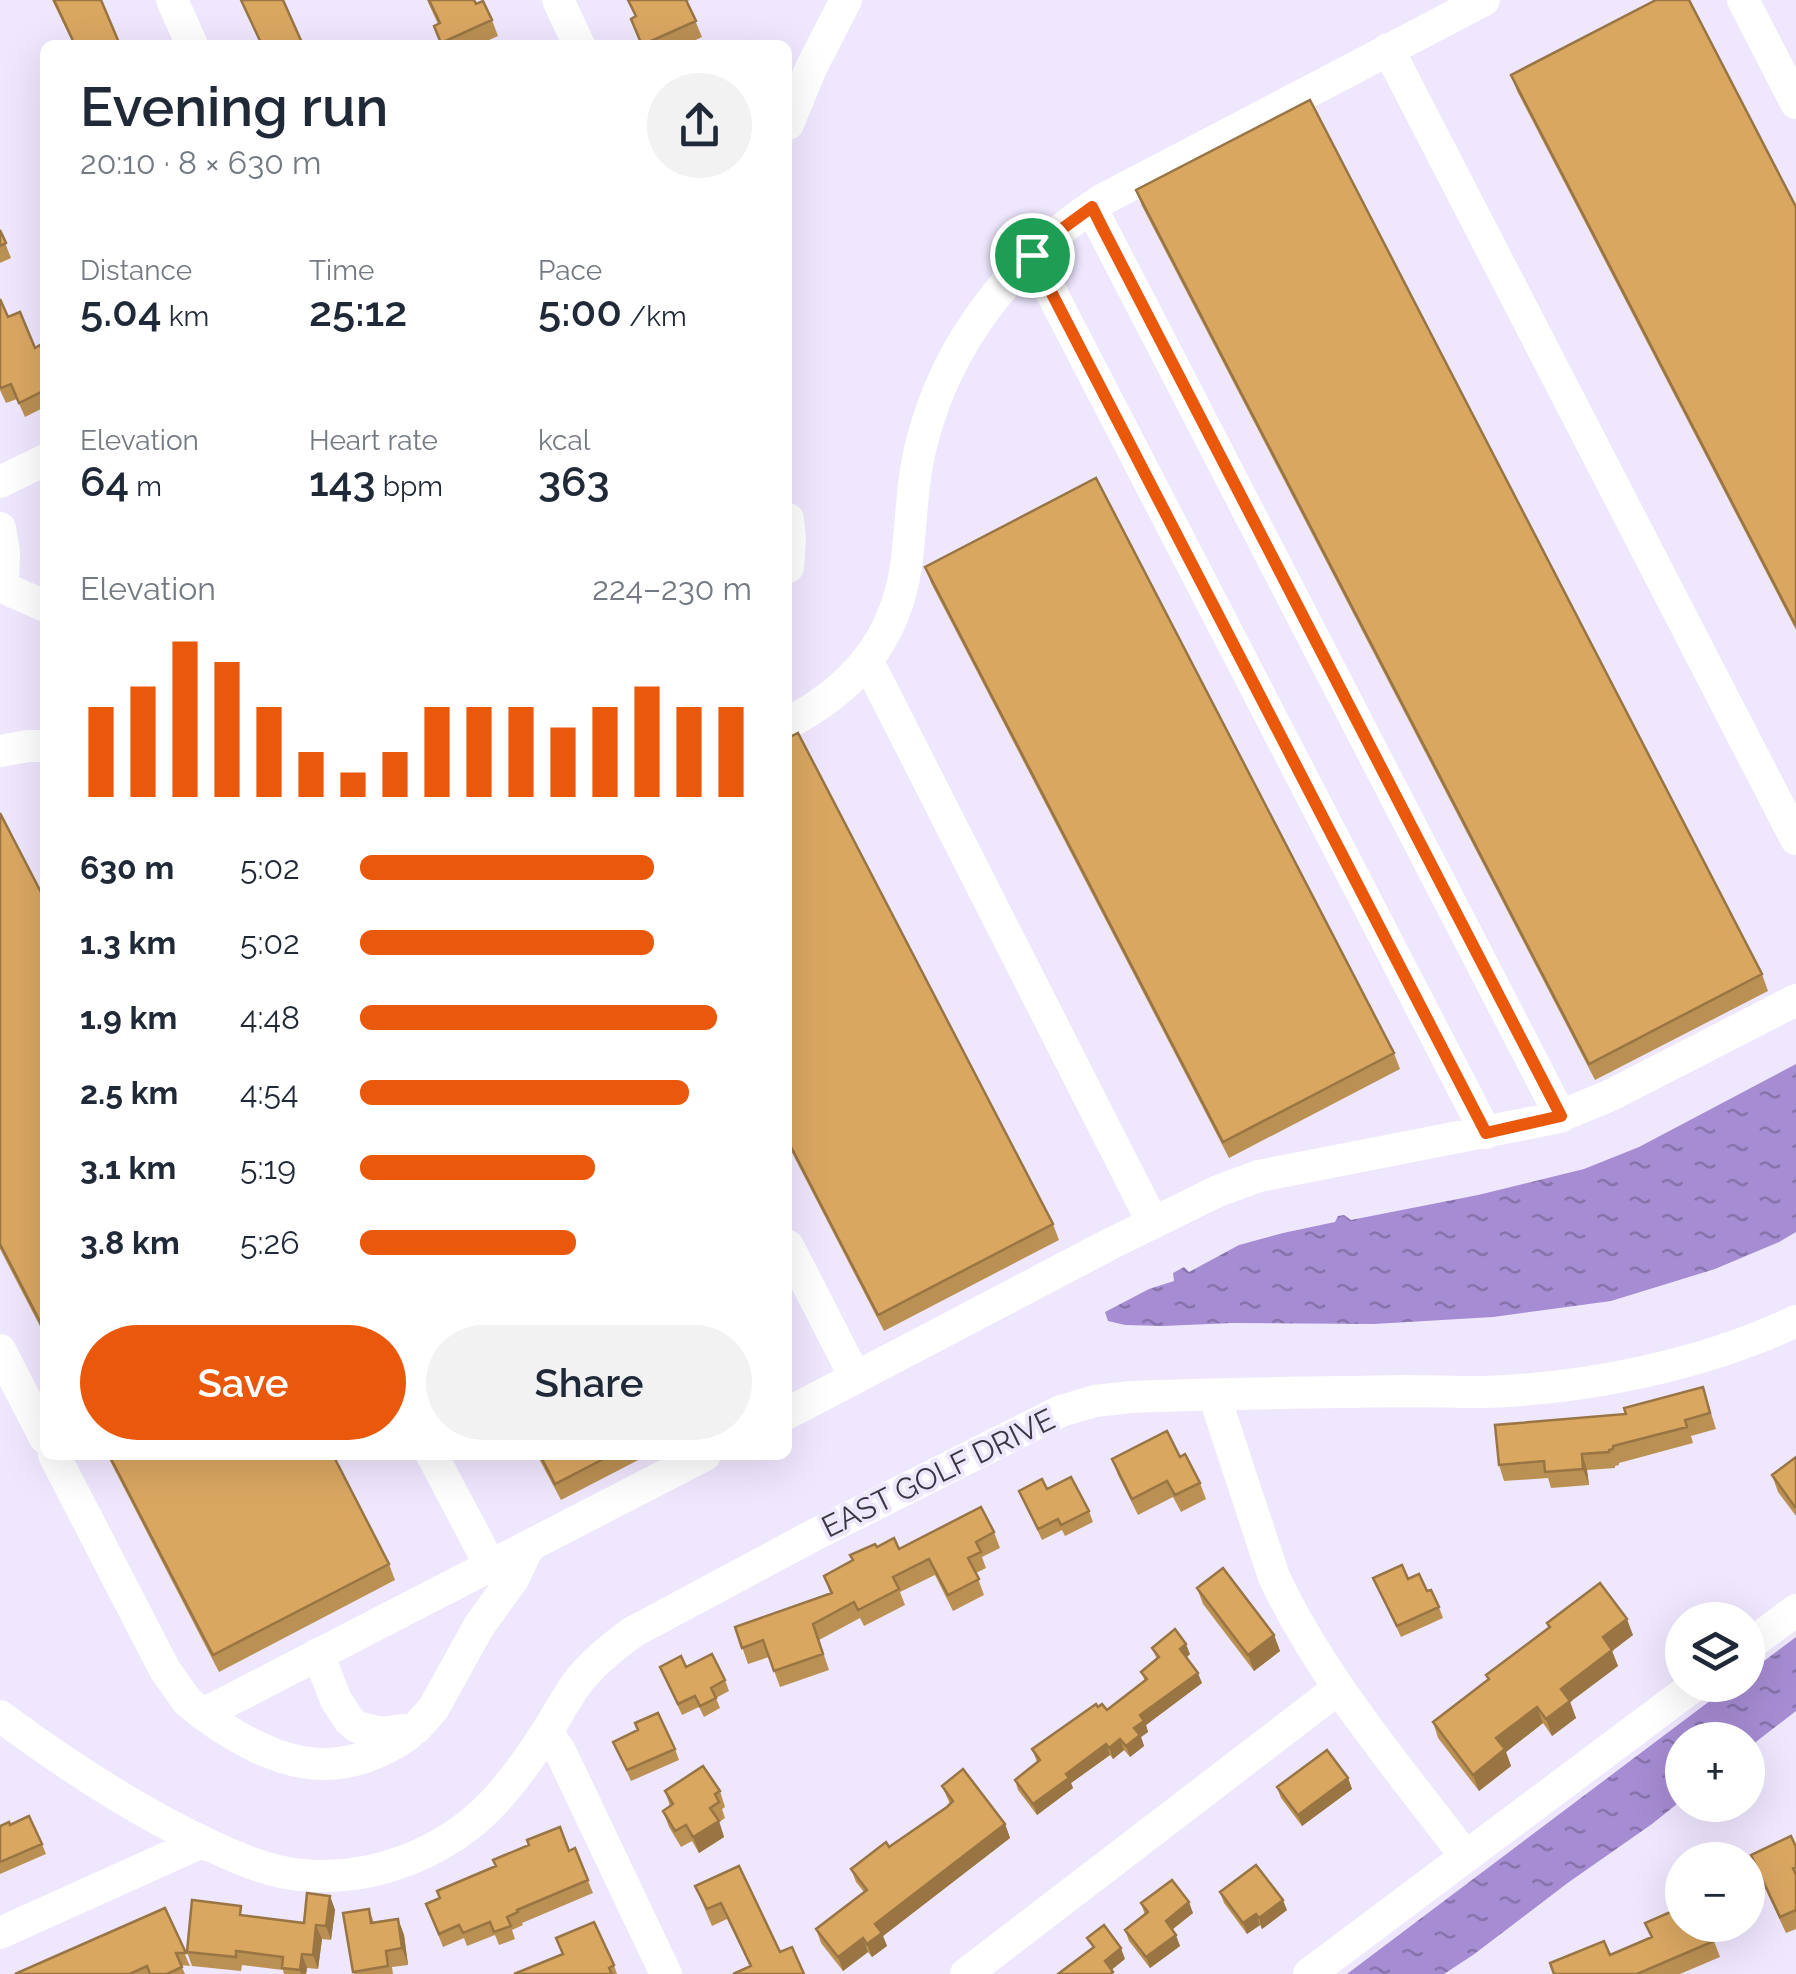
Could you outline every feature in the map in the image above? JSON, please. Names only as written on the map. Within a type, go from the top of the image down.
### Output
[{"type":"street","points":[[172,0],[190,40]]},
{"type":"street","points":[[558,0],[576,40]]},
{"type":"street","points":[[792,114],[846,0]]},
{"type":"street","points":[[792,721],[841,690],[881,640],[898,603],[906,566],[918,457],[928,418],[973,326],[997,292],[1032,255],[1092,207],[1484,0]]},
{"type":"street","points":[[1743,0],[1796,103]]},
{"type":"street","points":[[1388,49],[1796,840]]},
{"type":"street","points":[[1092,207],[1561,1116]]},
{"type":"street","points":[[1032,255],[1486,1133]]},
{"type":"street","points":[[0,482],[40,462]]},
{"type":"street","points":[[0,528],[4,552],[1,587],[40,604]]},
{"type":"street","points":[[868,660],[1153,1222]]},
{"type":"street","points":[[0,751],[40,746]]},
{"type":"street","points":[[792,1408],[1218,1191],[1259,1176],[1561,1116],[1609,1096],[1796,1000]]},
{"type":"street","points":[[792,1254],[855,1377]]},
{"type":"street","name":"EAST GOLF DRIVE","points":[[0,1716],[129,1803],[247,1861],[300,1875],[333,1876],[386,1868],[439,1846],[472,1823],[510,1784],[581,1678],[620,1642],[664,1614],[862,1510],[1061,1411],[1112,1398],[1486,1392],[1579,1383],[1626,1376],[1699,1356],[1796,1321]]},
{"type":"street","points":[[0,1350],[40,1428]]},
{"type":"street","points":[[1214,1395],[1274,1578],[1286,1602],[1339,1688],[1465,1856]]},
{"type":"street","points":[[57,1460],[165,1670],[188,1700],[235,1736],[267,1752],[304,1763],[360,1759],[416,1728],[433,1709],[529,1546]]},
{"type":"street","points":[[435,1460],[490,1565]]},
{"type":"street","points":[[202,1714],[695,1460]]},
{"type":"street","points":[[1765,1633],[1796,1610]]},
{"type":"street","points":[[318,1654],[336,1700],[357,1727],[381,1734],[416,1728]]},
{"type":"street","points":[[966,1974],[1339,1688]]},
{"type":"street","points":[[1309,1974],[1673,1702]]},
{"type":"street","points":[[547,1732],[577,1785],[666,1974]]},
{"type":"street","points":[[0,1933],[202,1842]]},
{"type":"water","points":[[1796,1064],[1796,1232],[1715,1269],[1611,1301],[1493,1317],[1374,1324],[1163,1326],[1108,1321],[1105,1312],[1174,1281],[1173,1273],[1184,1267],[1189,1272],[1239,1245],[1335,1222],[1338,1216],[1351,1220],[1584,1169],[1639,1147]]},
{"type":"water","points":[[1796,1637],[1796,1711],[1765,1735],[1765,1722],[1682,1722],[1708,1702],[1765,1702],[1765,1660]]},
{"type":"water","points":[[1665,1735],[1665,1814],[1652,1824],[1444,1974],[1347,1974]]},
{"type":"building","points":[[54,0],[101,0],[118,40],[73,40]]},
{"type":"building","points":[[241,0],[283,0],[301,40],[260,40]]},
{"type":"building","points":[[429,0],[474,0],[476,4],[483,1],[492,20],[448,40],[440,40],[434,26],[440,23]]},
{"type":"building","points":[[628,0],[686,0],[696,21],[653,40],[640,40],[631,19],[636,16]]},
{"type":"building","points":[[1656,0],[1689,0],[1796,207],[1796,626],[1511,75]]},
{"type":"building","points":[[1310,100],[1762,974],[1589,1064],[1136,190]]},
{"type":"building","points":[[0,299],[8,317],[20,312],[35,348],[40,345],[40,392],[19,403],[11,384],[0,386]]},
{"type":"building","points":[[1096,478],[1394,1053],[1223,1142],[925,567]]},
{"type":"building","points":[[798,733],[1053,1224],[878,1315],[792,1149],[792,736]]},
{"type":"building","points":[[0,813],[40,890],[40,1321],[0,1244]]},
{"type":"building","points":[[1703,1387],[1710,1413],[1685,1420],[1687,1427],[1613,1446],[1609,1452],[1582,1454],[1583,1469],[1545,1472],[1544,1461],[1499,1465],[1495,1425],[1626,1414],[1624,1408]]},
{"type":"building","points":[[1167,1431],[1200,1483],[1175,1495],[1167,1481],[1132,1499],[1112,1459]]},
{"type":"building","points":[[1796,1457],[1796,1507],[1795,1507],[1772,1475]]},
{"type":"building","points":[[112,1460],[336,1460],[389,1564],[213,1655]]},
{"type":"building","points":[[543,1460],[601,1460],[555,1484]]},
{"type":"building","points":[[1071,1477],[1089,1511],[1061,1525],[1058,1519],[1038,1529],[1019,1491],[1042,1479],[1047,1489]]},
{"type":"building","points":[[981,1507],[994,1532],[976,1542],[981,1552],[968,1558],[979,1579],[948,1595],[929,1559],[893,1577],[899,1589],[858,1610],[854,1602],[813,1624],[823,1654],[774,1671],[763,1640],[742,1648],[735,1627],[832,1593],[824,1576],[853,1560],[850,1555],[894,1538],[899,1549]]},
{"type":"building","points":[[1402,1565],[1408,1579],[1419,1574],[1439,1607],[1397,1626],[1373,1578]]},
{"type":"building","points":[[1223,1568],[1274,1635],[1248,1655],[1197,1588]]},
{"type":"building","points":[[1600,1583],[1627,1619],[1603,1637],[1612,1650],[1561,1689],[1570,1701],[1546,1719],[1537,1707],[1496,1738],[1505,1749],[1473,1775],[1433,1722],[1489,1679],[1486,1675],[1550,1627],[1547,1623]]},
{"type":"building","points":[[1175,1629],[1186,1644],[1180,1649],[1198,1673],[1140,1715],[1144,1721],[1134,1728],[1140,1735],[1126,1746],[1120,1739],[1109,1748],[1106,1744],[1033,1804],[1015,1780],[1040,1760],[1032,1749],[1096,1704],[1107,1710],[1147,1679],[1141,1672],[1159,1657],[1152,1648]]},
{"type":"building","points":[[712,1654],[725,1680],[711,1688],[716,1698],[700,1706],[695,1696],[678,1704],[660,1667],[681,1656],[686,1667]]},
{"type":"building","points":[[658,1713],[675,1749],[627,1770],[613,1742],[638,1730],[635,1723]]},
{"type":"building","points":[[1327,1750],[1348,1778],[1298,1815],[1277,1787]]},
{"type":"building","points":[[703,1766],[720,1791],[715,1794],[719,1802],[710,1808],[719,1821],[693,1837],[686,1825],[675,1831],[663,1811],[673,1804],[665,1791]]},
{"type":"building","points":[[963,1769],[1005,1824],[875,1924],[882,1933],[867,1944],[863,1938],[838,1957],[816,1929],[867,1890],[851,1869],[886,1842],[889,1847],[947,1807],[953,1801],[942,1786]]},
{"type":"building","points":[[29,1816],[42,1844],[0,1862],[0,1826]]},
{"type":"building","points":[[560,1827],[569,1851],[575,1848],[588,1880],[517,1910],[507,1917],[511,1926],[494,1932],[490,1922],[463,1933],[459,1925],[439,1934],[426,1904],[440,1898],[437,1891],[496,1866],[493,1860]]},
{"type":"building","points":[[1791,1836],[1796,1847],[1796,1910],[1780,1917],[1765,1885],[1765,1848]]},
{"type":"building","points":[[1256,1865],[1283,1900],[1259,1918],[1256,1914],[1243,1923],[1220,1892]]},
{"type":"building","points":[[739,1866],[780,1952],[792,1947],[804,1974],[733,1974],[751,1966],[721,1903],[707,1909],[695,1886]]},
{"type":"building","points":[[1172,1880],[1189,1902],[1166,1921],[1176,1935],[1146,1957],[1125,1930],[1148,1912],[1141,1903]]},
{"type":"building","points":[[307,1893],[330,1896],[326,1926],[316,1925],[313,1955],[302,1954],[300,1970],[282,1968],[283,1957],[236,1951],[236,1957],[187,1952],[192,1900],[241,1906],[240,1915],[304,1923]]},
{"type":"building","points":[[165,1908],[186,1953],[176,1953],[182,1967],[167,1974],[150,1974],[147,1966],[130,1974],[15,1974]]},
{"type":"building","points":[[369,1909],[371,1923],[398,1919],[402,1948],[386,1951],[388,1966],[353,1972],[343,1913]]},
{"type":"building","points":[[1665,1914],[1665,1942],[1712,1942],[1637,1974],[1554,1974],[1550,1963],[1604,1941],[1610,1955],[1652,1937],[1645,1923]]},
{"type":"building","points":[[594,1922],[614,1965],[609,1968],[612,1974],[514,1974],[563,1954],[556,1938]]},
{"type":"building","points":[[1104,1925],[1121,1948],[1105,1961],[1113,1972],[1058,1974],[1094,1947],[1087,1938]]},
{"type":"route","points":[[1092,207],[1561,1116],[1486,1133],[1032,255],[1092,207]]}]
